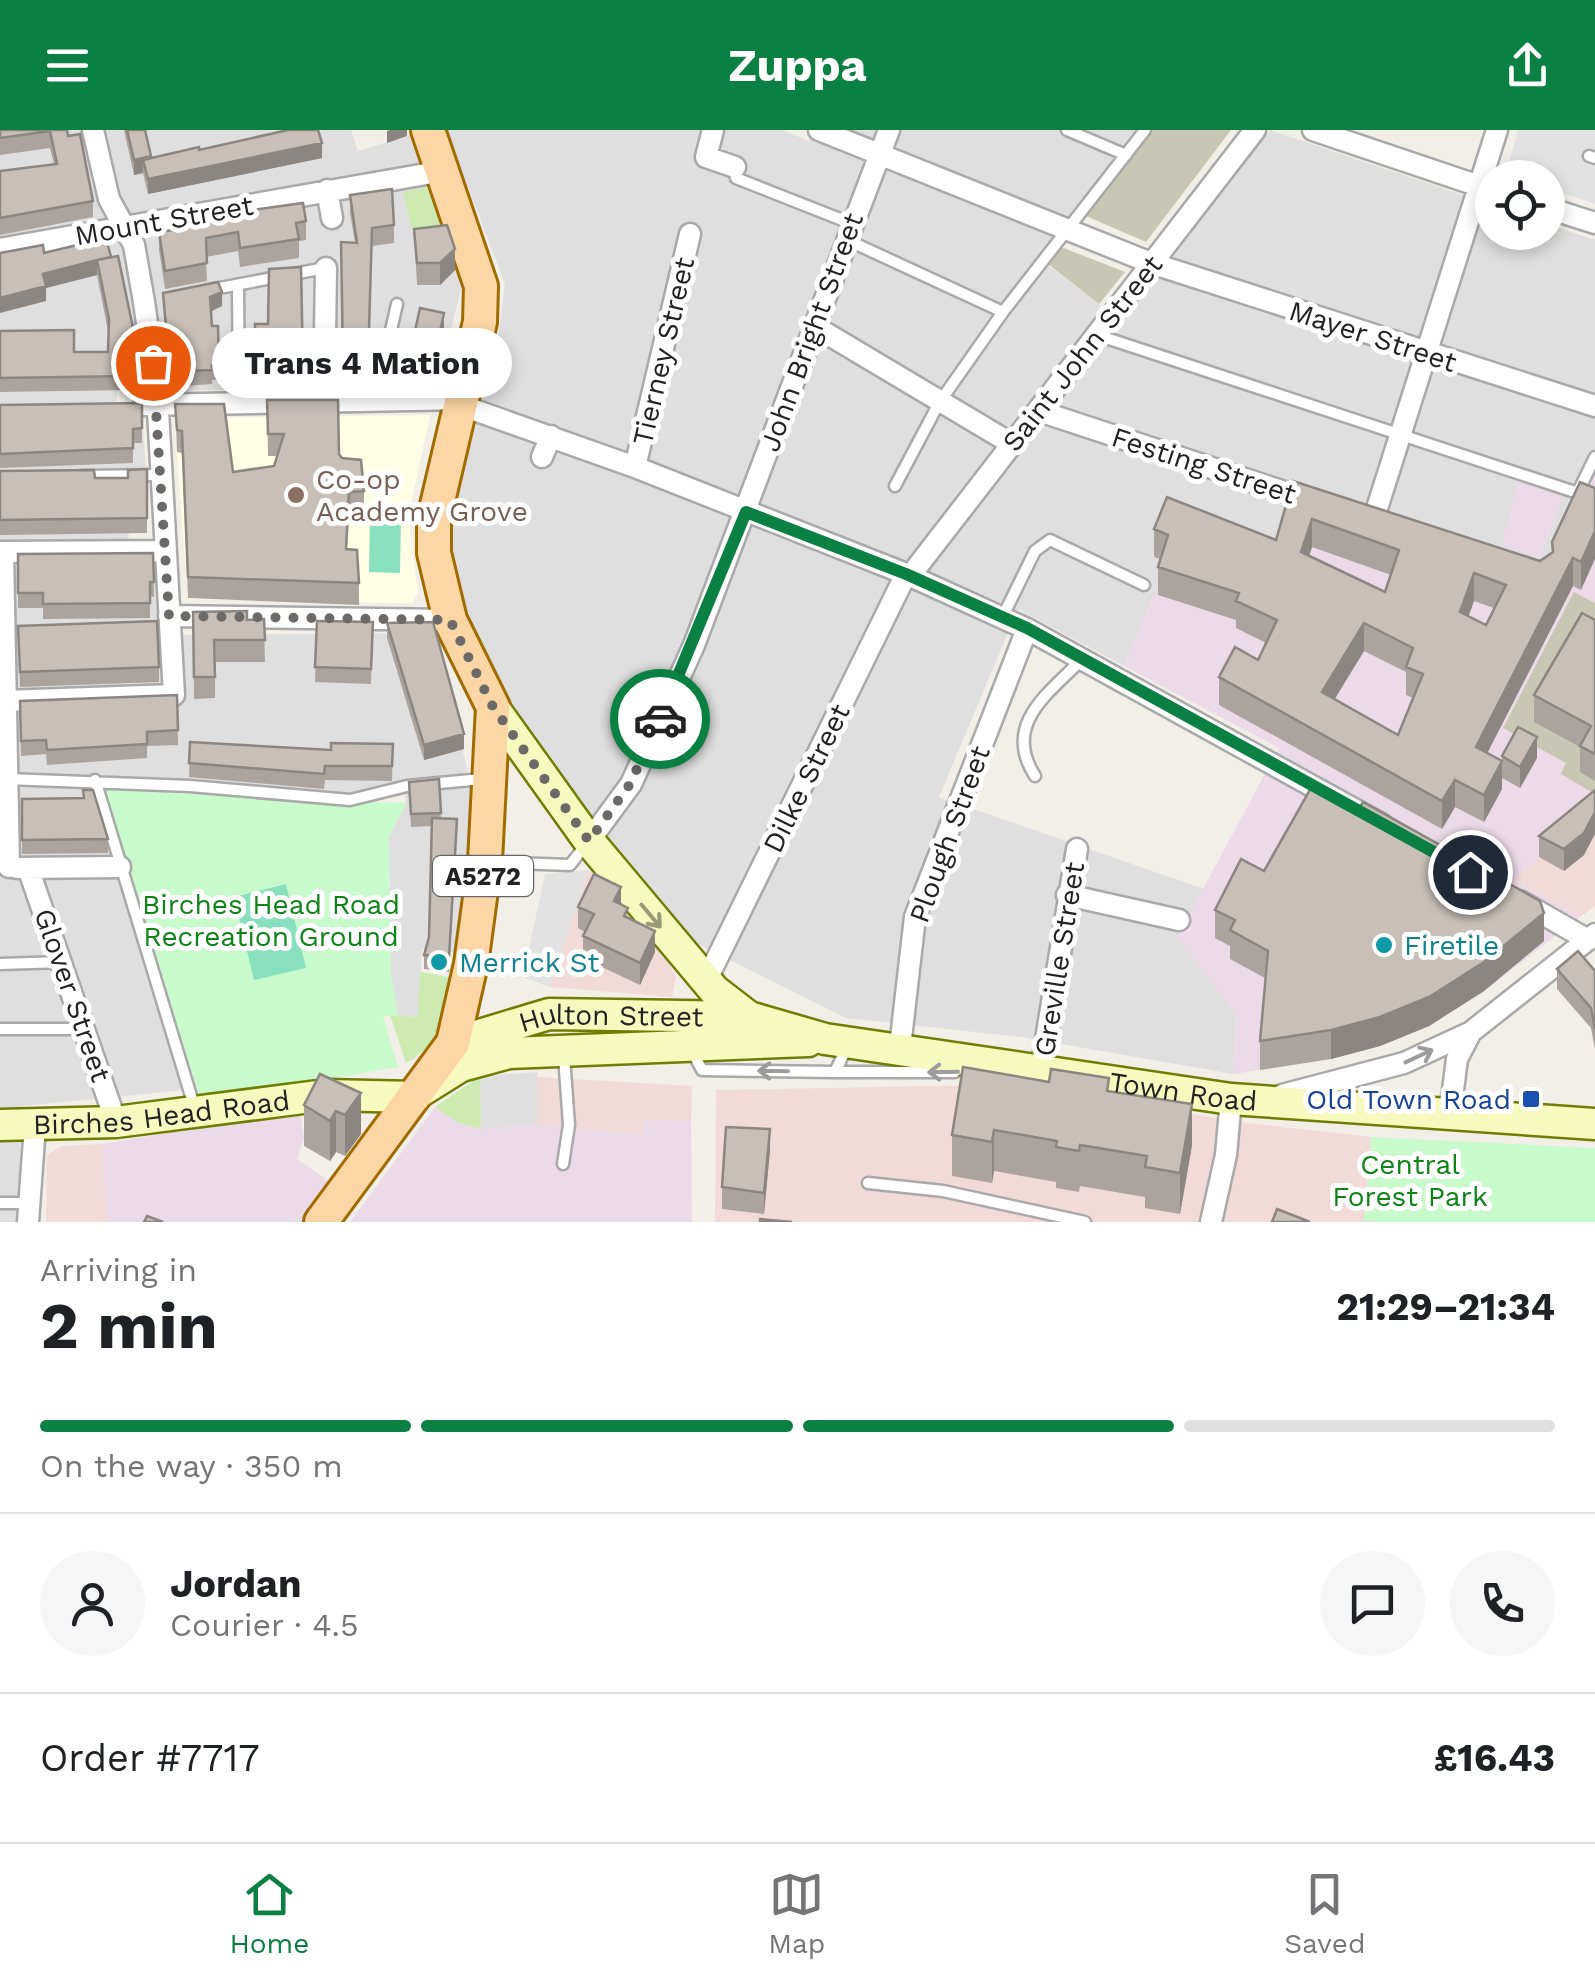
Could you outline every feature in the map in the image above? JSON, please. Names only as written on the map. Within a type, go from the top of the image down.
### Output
[{"type":"main road","points":[[428,130],[481,286],[480,322],[434,518],[438,586],[450,620],[493,707]]},
{"type":"main road","name":"Town Road","points":[[493,707],[507,766],[589,841],[706,981],[749,1017],[838,1040],[1244,1100],[1595,1124]]},
{"type":"main road","name":"A5272","points":[[321,1222],[463,1031],[485,862],[507,766],[493,707]]},
{"type":"main road","points":[[684,955],[691,1033]]},
{"type":"main road","name":"Hulton Street","points":[[463,1031],[549,1014],[691,1033],[838,1040]]},
{"type":"main road","name":"Hulton Street","points":[[418,1094],[461,1066],[509,1054],[691,1033],[749,1017]]},
{"type":"main road","name":"Hulton Street","points":[[463,1031],[509,1054]]},
{"type":"main road","name":"Birches Head Road","points":[[0,1125],[116,1122],[326,1095],[418,1094]]},
{"type":"main road","name":"Birches Head Road","points":[[326,1095],[361,1110],[387,1134]]},
{"type":"street","points":[[5,701],[174,695],[164,623],[166,551],[154,301],[134,245],[109,199],[93,130]]},
{"type":"street","points":[[713,130],[706,157],[734,167]]},
{"type":"street","name":"Mayer Street","points":[[819,130],[1151,263],[1595,406]]},
{"type":"street","name":"John Bright Street","points":[[589,841],[630,784],[693,648],[888,130]]},
{"type":"street","name":"Saint John Street","points":[[908,575],[1254,130]]},
{"type":"street","points":[[1313,130],[1475,185]]},
{"type":"street","points":[[1492,160],[1497,130]]},
{"type":"street","name":"Mount Street","points":[[0,249],[443,171]]},
{"type":"street","points":[[332,218],[338,189]]},
{"type":"street","points":[[1565,213],[1595,223]]},
{"type":"street","points":[[1402,434],[1424,354],[1475,220]]},
{"type":"street","name":"Tierney Street","points":[[636,467],[690,234]]},
{"type":"street","points":[[324,400],[326,268]]},
{"type":"street","points":[[814,326],[1012,444]]},
{"type":"street","points":[[118,405],[324,400],[461,402],[908,575],[1027,628],[1402,835]]},
{"type":"street","name":"Festing Street","points":[[1039,411],[1364,518],[1402,434]]},
{"type":"street","points":[[542,457],[551,436]]},
{"type":"street","points":[[1,552],[166,551]]},
{"type":"street","name":"Glover Street","points":[[1,552],[14,628],[5,701],[4,780],[12,868],[62,962],[116,1122]]},
{"type":"street","name":"Dilke Street","points":[[706,981],[908,575]]},
{"type":"street","points":[[164,623],[450,620]]},
{"type":"street","name":"Plough Street","points":[[900,1047],[914,917],[1027,628]]},
{"type":"street","name":"Greville Street","points":[[1041,1070],[1077,849]]},
{"type":"street","points":[[12,868],[120,867]]},
{"type":"street","points":[[1211,1222],[1226,1155],[1244,1100],[1404,1063],[1471,1032],[1592,937],[1504,892]]},
{"type":"street","points":[[1067,895],[1179,920]]},
{"type":"street","points":[[1450,1113],[1457,1059],[1471,1032]]},
{"type":"street","points":[[28,1212],[34,1126]]},
{"type":"lane","points":[[1067,130],[1126,155]]},
{"type":"lane","points":[[896,486],[939,403],[1003,312],[1145,130]]},
{"type":"lane","points":[[734,167],[736,178],[850,226],[1003,312]]},
{"type":"lane","points":[[200,292],[326,268]]},
{"type":"lane","points":[[238,284],[239,402]]},
{"type":"lane","points":[[386,400],[386,352],[397,304]]},
{"type":"lane","points":[[1097,335],[1578,493]]},
{"type":"lane","points":[[1570,510],[1595,457]]},
{"type":"lane","points":[[72,476],[161,475]]},
{"type":"lane","points":[[1002,618],[1035,550],[1050,540],[1144,585]]},
{"type":"lane","points":[[1035,776],[1025,752],[1034,708],[1045,691],[1082,659]]},
{"type":"lane","points":[[4,780],[95,780],[350,800],[507,766]]},
{"type":"lane","points":[[95,780],[196,1113]]},
{"type":"lane","points":[[485,862],[570,865],[589,841]]},
{"type":"lane","points":[[0,964],[62,962]]},
{"type":"lane","points":[[0,1029],[88,1030]]},
{"type":"lane","name":"Hulton Street","points":[[691,1033],[702,1070],[1041,1070]]},
{"type":"lane","points":[[835,1072],[838,1040]]},
{"type":"lane","points":[[563,1050],[569,1125],[563,1164]]},
{"type":"lane","points":[[868,1183],[943,1191],[1085,1222]]},
{"type":"lane","points":[[0,1203],[28,1212]]},
{"type":"shaded area","points":[[0,130],[351,130],[358,151],[411,135],[427,187],[403,193],[450,245],[462,285],[437,385],[163,391],[162,360],[117,366],[117,411],[142,411],[146,472],[128,481],[129,564],[155,565],[159,635],[434,633],[471,785],[462,953],[422,949],[418,1017],[398,1016],[391,975],[389,837],[406,803],[404,785],[353,794],[91,778],[185,1090],[22,1106],[18,1222],[0,1222]]},
{"type":"shaded area","points":[[446,130],[782,130],[809,141],[814,130],[1137,130],[1040,259],[1121,321],[1270,130],[1475,199],[1475,250],[1565,250],[1565,230],[1595,240],[1595,467],[1540,589],[1168,562],[1124,666],[1018,609],[939,797],[1204,889],[1177,937],[1237,1015],[1233,1074],[1021,1037],[846,1018],[698,944],[588,812],[509,700],[470,625],[455,583],[451,512],[496,355],[505,284]]},
{"type":"shaded area","points":[[1153,130],[1231,130],[1146,242],[1086,216]]},
{"type":"shaded area","points":[[1518,130],[1595,130],[1595,204],[1565,194],[1565,160],[1510,160]]},
{"type":"shaded area","points":[[1061,247],[1125,272],[1099,304],[1048,264]]},
{"type":"shaded area","name":"Co-op Academy Grove","points":[[430,415],[408,518],[418,593],[412,603],[188,599],[175,426],[180,418]]},
{"type":"shaded area","points":[[1595,467],[1595,603],[1574,592],[1567,763],[1595,794],[1595,812],[1514,879],[1580,917],[1484,991],[1429,1026],[1380,1046],[1331,1059],[1233,1074],[1237,1015],[1177,937],[1279,748],[1124,666],[1167,563],[1154,557],[1167,525],[1275,567],[1294,506],[1539,588]]},
{"type":"shaded area","points":[[1518,481],[1563,496],[1540,558],[1502,545]]},
{"type":"shaded area","points":[[1574,592],[1595,603],[1595,794],[1561,774],[1566,763],[1503,728]]},
{"type":"shaded area","points":[[1595,812],[1595,906],[1580,917],[1513,879]]},
{"type":"shaded area","points":[[589,870],[658,945],[676,977],[672,997],[550,987]]},
{"type":"shaded area","points":[[589,870],[550,987],[523,977],[545,874]]},
{"type":"shaded area","points":[[537,1072],[537,1125],[481,1129],[480,1076]]},
{"type":"shaded area","points":[[537,1077],[692,1086],[691,1121],[645,1121],[643,1135],[537,1125]]},
{"type":"shaded area","points":[[1043,1084],[1229,1121],[1371,1137],[1364,1222],[715,1222],[716,1090]]},
{"type":"shaded area","points":[[435,1107],[459,1123],[481,1129],[537,1125],[643,1135],[644,1120],[691,1121],[692,1222],[350,1222]]},
{"type":"shaded area","points":[[300,1111],[304,1138],[297,1159],[334,1185],[302,1222],[108,1222],[102,1144]]},
{"type":"shaded area","points":[[102,1144],[108,1222],[46,1222],[47,1155],[61,1146]]},
{"type":"green space","points":[[427,187],[450,245],[417,247],[403,192]]},
{"type":"green space","points":[[370,514],[401,514],[400,573],[369,572]]},
{"type":"green space","name":"Birches Head Road Recreation Ground","points":[[104,790],[406,803],[389,837],[391,975],[398,1016],[383,1016],[398,1067],[201,1101]]},
{"type":"green space","points":[[286,884],[306,968],[254,980],[234,897]]},
{"type":"green space","points":[[420,972],[454,978],[435,1037],[406,1063],[390,1015],[418,1017]]},
{"type":"green space","points":[[480,1076],[481,1129],[459,1123],[435,1107]]},
{"type":"green space","name":"Central Forest Park","points":[[1371,1137],[1595,1148],[1595,1222],[1364,1222]]},
{"type":"building","points":[[0,130],[67,130],[68,136],[80,134],[93,201],[0,218],[0,171],[57,164],[50,131],[0,138]]},
{"type":"building","points":[[127,130],[145,130],[151,156],[134,160]]},
{"type":"building","points":[[288,130],[318,130],[322,143],[148,179],[143,160]]},
{"type":"building","points":[[392,189],[394,225],[372,228],[369,330],[376,330],[377,360],[343,360],[341,242],[357,243],[350,195]]},
{"type":"building","points":[[303,203],[306,221],[296,223],[299,239],[240,248],[238,232],[206,238],[207,263],[165,271],[159,232],[181,229],[179,220]]},
{"type":"building","points":[[447,225],[455,249],[440,263],[417,263],[414,229]]},
{"type":"building","points":[[106,238],[111,257],[43,274],[46,286],[0,298],[0,253],[43,245],[44,253]]},
{"type":"building","points":[[118,256],[141,366],[132,376],[0,378],[0,331],[74,330],[74,352],[108,352],[109,319],[97,260]]},
{"type":"building","points":[[301,267],[303,367],[255,362],[255,324],[268,324],[269,269]]},
{"type":"building","points":[[218,282],[222,292],[210,297],[212,326],[218,326],[219,365],[212,365],[212,370],[170,372],[163,293]]},
{"type":"building","points":[[420,308],[444,313],[433,363],[409,358]]},
{"type":"building","points":[[267,400],[338,400],[339,454],[342,458],[361,460],[364,491],[349,492],[346,549],[357,550],[359,583],[188,577],[182,431],[177,430],[175,404],[224,404],[233,472],[274,466],[284,434],[268,434]]},
{"type":"building","points":[[142,403],[142,428],[133,429],[133,448],[0,454],[0,405]]},
{"type":"building","points":[[147,469],[147,518],[0,520],[0,471],[94,470],[95,478],[128,478],[128,470]]},
{"type":"building","points":[[1293,481],[1540,561],[1553,552],[1552,542],[1580,482],[1595,488],[1595,531],[1581,562],[1573,558],[1476,747],[1502,761],[1484,795],[1455,780],[1442,801],[1219,677],[1235,647],[1258,660],[1277,620],[1236,601],[1239,593],[1158,567],[1168,535],[1154,529],[1167,497],[1276,540]],"holes":[[[1312,519],[1399,550],[1385,592],[1301,552]],[[1474,573],[1506,585],[1486,625],[1460,612]],[[1364,623],[1413,648],[1406,667],[1423,674],[1398,735],[1322,692]]]},
{"type":"building","points":[[153,553],[150,603],[43,604],[43,593],[18,593],[18,554]]},
{"type":"building","points":[[247,611],[247,620],[264,619],[265,640],[214,640],[215,677],[194,677],[193,612]]},
{"type":"building","points":[[1582,613],[1595,620],[1595,754],[1580,746],[1591,726],[1534,695]]},
{"type":"building","points":[[157,621],[159,667],[20,672],[18,626]]},
{"type":"building","points":[[317,621],[373,622],[371,669],[315,667]]},
{"type":"building","points":[[433,622],[464,734],[424,745],[387,623]]},
{"type":"building","points":[[177,695],[178,730],[147,732],[147,744],[47,750],[46,740],[21,741],[20,701]]},
{"type":"building","points":[[1518,727],[1537,737],[1520,767],[1502,756]]},
{"type":"building","points":[[190,742],[331,750],[331,743],[393,744],[392,766],[325,766],[324,774],[189,763]]},
{"type":"building","points":[[439,779],[441,813],[411,814],[409,782]]},
{"type":"building","name":"Firetile","points":[[1311,788],[1356,813],[1363,802],[1540,901],[1544,913],[1484,962],[1429,997],[1380,1017],[1331,1030],[1260,1041],[1268,951],[1230,930],[1235,920],[1215,910],[1241,859],[1264,871]]},
{"type":"building","points":[[83,790],[93,790],[108,839],[22,840],[22,799],[84,798]]},
{"type":"building","points":[[1595,790],[1595,812],[1584,833],[1564,849],[1539,836]]},
{"type":"building","points":[[432,818],[457,819],[449,957],[424,955],[429,937]]},
{"type":"building","points":[[594,874],[621,887],[614,901],[628,908],[624,916],[655,931],[640,963],[583,936],[594,914],[578,907]]},
{"type":"building","points":[[1578,951],[1595,971],[1595,1029],[1591,1008],[1557,969]]},
{"type":"building","points":[[963,1067],[1049,1082],[1051,1069],[1109,1078],[1107,1091],[1192,1104],[1180,1173],[1145,1167],[1147,1156],[1080,1145],[1079,1151],[1056,1147],[1057,1141],[994,1130],[992,1142],[952,1135]]},
{"type":"building","points":[[320,1074],[361,1093],[345,1115],[336,1111],[330,1121],[304,1105]]},
{"type":"building","points":[[726,1127],[770,1129],[764,1193],[722,1187]]},
{"type":"building","points":[[1277,1209],[1310,1222],[1272,1222]]},
{"type":"way so far","points":[[153,363],[169,616],[450,620],[493,707],[589,841],[630,784],[660,719]]},
{"type":"place","name":"Trans 4 Mation","points":[[153,363]]},
{"type":"place","name":"Co-op Academy Grove","points":[[296,495]]},
{"type":"place","name":"Firetile","points":[[1384,945]]},
{"type":"place","name":"Merrick St","points":[[439,962]]},
{"type":"place","name":"Old Town Road","points":[[1531,1099]]},
{"type":"route","points":[[660,719],[694,645],[746,512],[906,574],[1027,628],[1470,872]]}]
